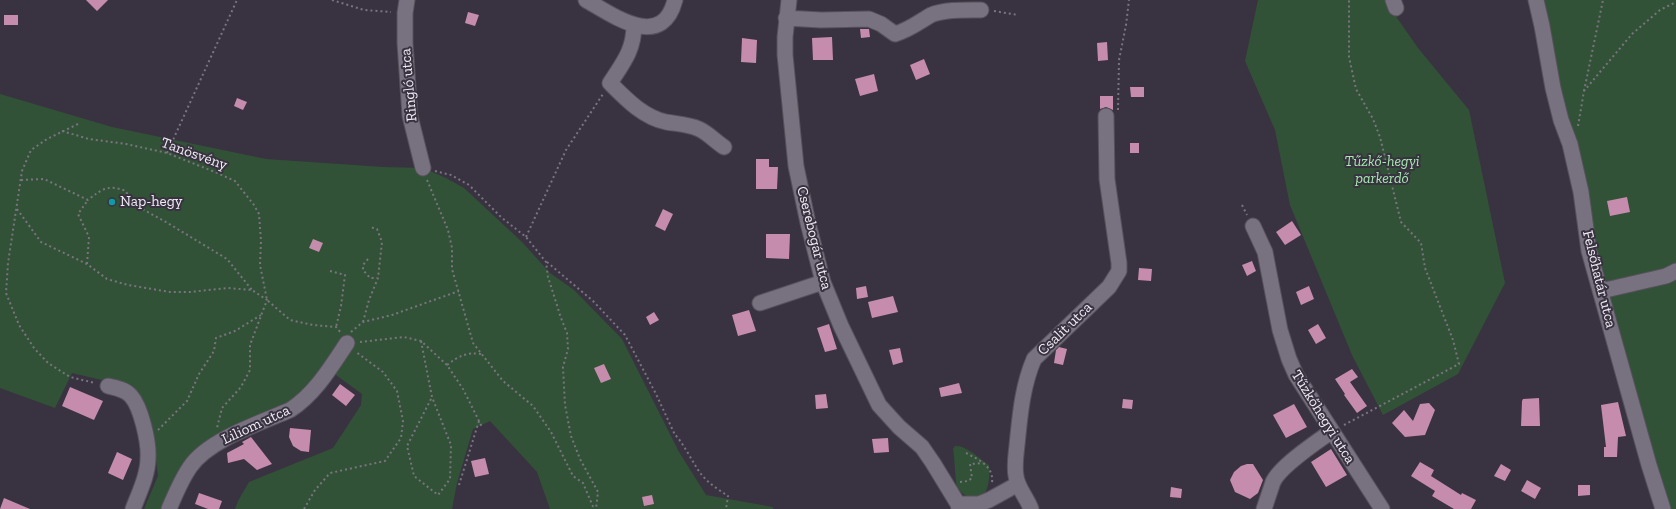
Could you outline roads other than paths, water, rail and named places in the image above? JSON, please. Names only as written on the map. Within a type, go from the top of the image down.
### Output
[{"type":"street","points":[[586,0],[620,20],[640,26],[661,23],[668,18],[672,12],[675,0]]},
{"type":"street","name":"Cserebogár utca","points":[[789,0],[786,18],[785,55],[796,166],[823,282],[841,326],[879,405],[899,427],[922,447],[933,463],[958,507]]},
{"type":"street","name":"Felsőhatár utca","points":[[1536,0],[1553,88],[1561,120],[1570,144],[1581,192],[1589,251],[1663,509]]},
{"type":"street","name":"Ringló utca","points":[[406,7],[405,43],[410,116],[423,168]]},
{"type":"street","points":[[786,18],[821,20],[869,19],[881,24],[895,34],[907,31],[932,15],[957,11],[981,10]]},
{"type":"street","points":[[640,26],[629,54],[610,83],[628,101],[649,116],[665,122],[685,124],[700,130],[724,147]]},
{"type":"street","name":"Csalit utca","points":[[1031,509],[1018,484],[1015,466],[1020,410],[1028,374],[1034,359],[1109,287],[1119,271],[1109,201],[1106,160],[1112,116]]},
{"type":"street","name":"Tűzkőhegyi utca","points":[[1253,226],[1265,252],[1280,330],[1289,359],[1296,375],[1382,509]]},
{"type":"street","points":[[1600,291],[1666,276],[1676,271]]},
{"type":"street","points":[[760,303],[823,282]]},
{"type":"street","name":"Liliom utca","points":[[169,509],[190,467],[210,447],[300,404],[328,371],[347,343]]},
{"type":"street","points":[[108,386],[123,390],[130,395],[137,406],[146,440],[148,458],[134,509]]},
{"type":"street","points":[[1266,507],[1273,482],[1277,476],[1302,452],[1332,431]]},
{"type":"street","points":[[958,507],[979,504],[1018,484]]},
{"type":"place","name":"Nap-hegy","points":[[112,202]]},
{"type":"park label","name":"Tűzkő-hegyi parkerdő","points":[[1382,170]]}]
